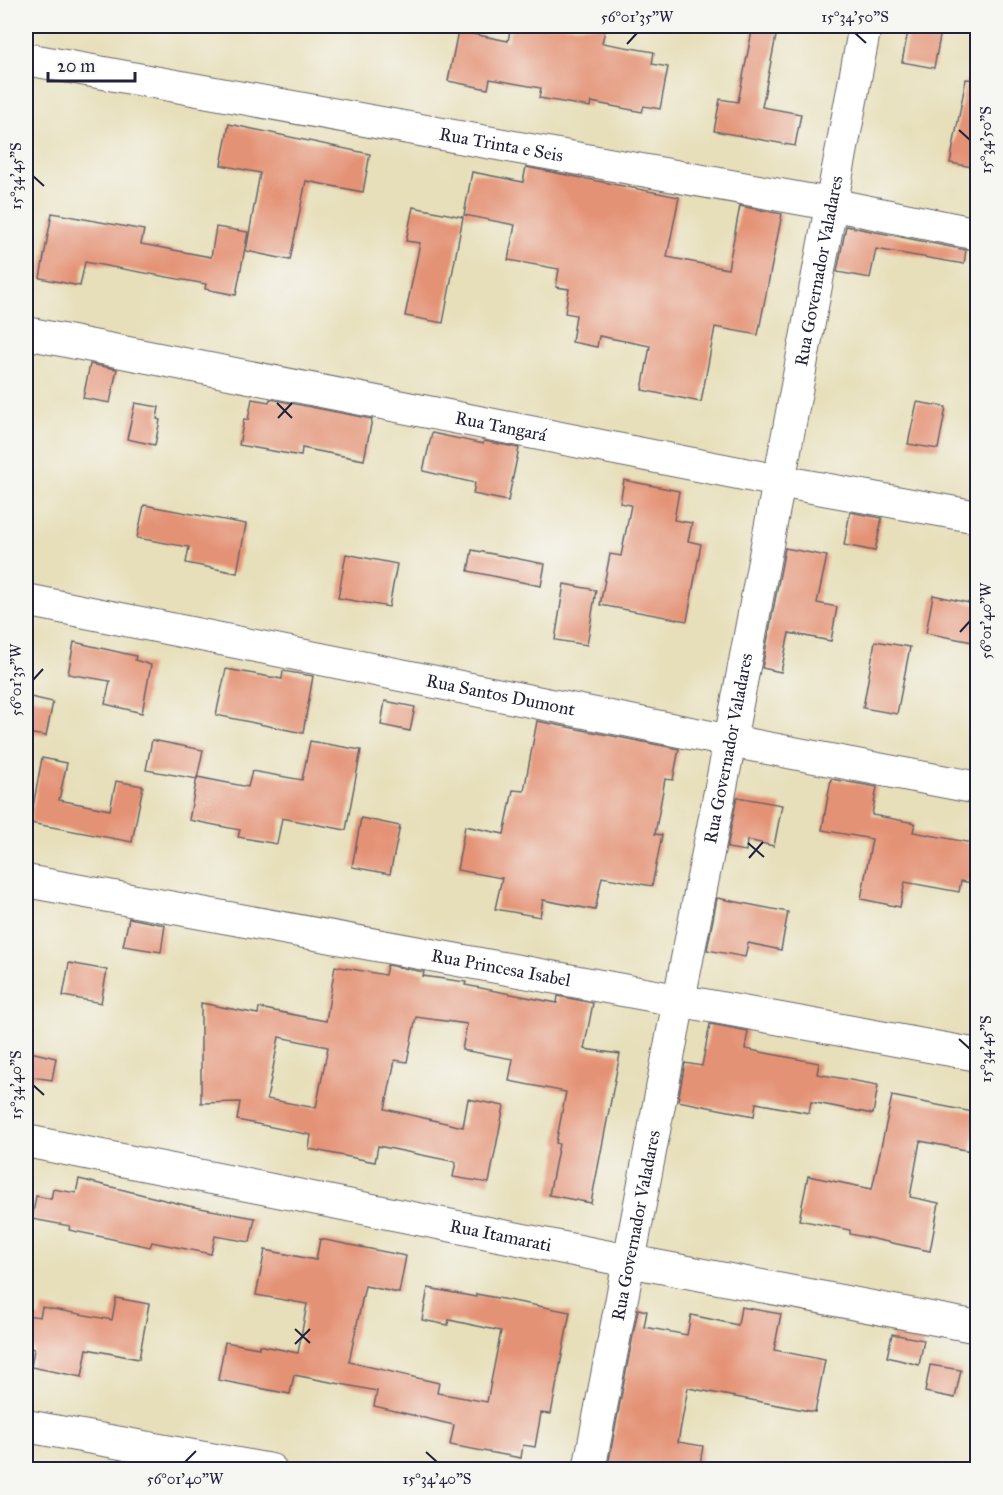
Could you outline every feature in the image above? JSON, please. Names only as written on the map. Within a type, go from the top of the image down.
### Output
[{"type":"street","name":"Rua Governador Valadares","points":[[589,1470],[678,1000],[780,482],[865,26]]},
{"type":"street","name":"Rua Trinta e Seis","points":[[26,59],[830,204],[978,234]]},
{"type":"street","name":"Rua Tangará","points":[[26,333],[780,482],[978,517]]},
{"type":"street","name":"Rua Santos Dumont","points":[[26,600],[730,741],[978,788]]},
{"type":"street","name":"Rua Princesa Isabel","points":[[26,881],[978,1055]]},
{"type":"street","name":"Rua Itamarati","points":[[26,1141],[629,1261],[978,1327]]},
{"type":"street","points":[[26,1426],[271,1470]]},
{"type":"building","points":[[511,26],[606,26],[602,43],[654,52],[652,64],[668,67],[660,109],[644,106],[642,112],[591,102],[590,107],[539,98],[541,88],[490,79],[488,89],[448,81],[458,31],[508,41]]},
{"type":"building","points":[[753,26],[778,26],[762,107],[801,114],[795,146],[714,131],[720,99],[738,102]]},
{"type":"building","points":[[909,26],[942,26],[934,68],[902,62]]},
{"type":"building","points":[[966,79],[978,80],[978,168],[950,163]]},
{"type":"building","points":[[229,124],[370,154],[363,192],[306,181],[290,260],[246,251],[260,173],[221,165]]},
{"type":"building","points":[[526,167],[679,197],[667,257],[728,269],[740,206],[782,214],[758,335],[715,327],[701,402],[642,390],[650,346],[599,336],[597,347],[572,342],[576,315],[565,313],[569,289],[556,287],[559,269],[508,260],[515,225],[464,215],[472,172],[523,182]]},
{"type":"building","points":[[413,207],[463,217],[443,323],[405,316],[420,243],[406,241]]},
{"type":"building","points":[[52,213],[144,230],[141,244],[211,257],[216,227],[248,232],[236,295],[205,289],[206,284],[85,262],[80,286],[40,278]]},
{"type":"building","points":[[846,226],[966,250],[964,264],[876,249],[870,278],[837,272]]},
{"type":"building","points":[[90,364],[117,369],[110,403],[83,398]]},
{"type":"building","points":[[252,399],[269,402],[270,399],[372,419],[364,460],[302,448],[301,456],[239,445],[244,419],[248,420]]},
{"type":"building","points":[[917,402],[946,407],[938,449],[908,444]]},
{"type":"building","points":[[135,403],[159,407],[157,419],[160,420],[155,445],[127,439]]},
{"type":"building","points":[[432,433],[483,444],[484,441],[519,448],[508,501],[473,494],[475,483],[423,471]]},
{"type":"building","points":[[624,480],[679,491],[674,520],[692,523],[688,541],[701,544],[687,621],[600,605],[610,554],[621,556],[631,505],[620,503]]},
{"type":"building","points":[[144,505],[246,524],[237,573],[186,563],[189,547],[137,538]]},
{"type":"building","points":[[850,512],[882,518],[875,551],[844,545]]},
{"type":"building","points":[[785,548],[827,556],[817,603],[837,607],[831,641],[789,633],[781,672],[762,668]]},
{"type":"building","points":[[472,550],[545,564],[541,586],[468,571]]},
{"type":"building","points":[[346,554],[397,564],[389,607],[338,598]]},
{"type":"building","points":[[564,584],[596,590],[587,645],[555,640]]},
{"type":"building","points":[[933,595],[978,605],[978,643],[926,633]]},
{"type":"building","points":[[875,641],[910,647],[897,714],[863,708]]},
{"type":"building","points":[[74,642],[136,656],[135,660],[151,665],[142,713],[105,704],[110,681],[68,674]]},
{"type":"building","points":[[226,669],[282,679],[283,671],[313,676],[303,733],[216,715]]},
{"type":"building","points":[[26,696],[53,702],[46,736],[26,733]]},
{"type":"building","points":[[385,701],[415,707],[410,731],[381,725]]},
{"type":"building","points":[[537,721],[679,749],[673,780],[665,779],[655,834],[662,835],[652,886],[602,877],[595,910],[543,900],[540,917],[495,909],[502,878],[457,870],[465,826],[504,834],[513,790],[524,791]]},
{"type":"building","points":[[152,740],[203,750],[197,779],[146,770]]},
{"type":"building","points":[[310,741],[361,750],[346,830],[282,818],[277,844],[238,837],[240,830],[189,820],[197,777],[248,787],[252,771],[302,780]]},
{"type":"building","points":[[42,758],[67,763],[59,800],[110,810],[116,781],[143,786],[132,842],[30,823]]},
{"type":"building","points":[[831,779],[877,787],[872,815],[915,823],[913,832],[978,844],[978,884],[961,881],[959,892],[905,882],[900,907],[861,899],[872,839],[822,830]]},
{"type":"building","points":[[737,797],[782,805],[774,846],[747,840],[746,851],[727,848]]},
{"type":"building","points":[[361,818],[400,826],[390,874],[352,867]]},
{"type":"building","points":[[717,898],[788,912],[781,950],[748,943],[745,957],[707,950]]},
{"type":"building","points":[[129,918],[165,925],[161,952],[123,946]]},
{"type":"building","points":[[69,963],[107,970],[101,1003],[63,996]]},
{"type":"building","points":[[387,965],[424,972],[423,976],[466,982],[465,985],[557,1003],[558,996],[593,1003],[584,1049],[620,1054],[591,1203],[549,1195],[566,1092],[509,1081],[513,1059],[462,1050],[467,1024],[416,1017],[407,1062],[395,1060],[385,1109],[463,1127],[468,1099],[504,1106],[489,1183],[453,1177],[456,1162],[378,1146],[375,1162],[309,1149],[311,1135],[237,1120],[240,1102],[201,1103],[201,1003],[258,1014],[259,1008],[326,1021],[335,966],[385,975]],"holes":[[[279,1037],[328,1047],[316,1108],[267,1099]]]},
{"type":"building","points":[[710,1024],[748,1031],[745,1049],[819,1063],[817,1074],[878,1085],[873,1114],[811,1102],[809,1113],[756,1103],[754,1116],[678,1101],[685,1063],[702,1066]]},
{"type":"building","points":[[26,1051],[56,1058],[52,1080],[26,1076]]},
{"type":"building","points":[[892,1096],[978,1113],[971,1151],[920,1141],[910,1197],[939,1203],[930,1251],[850,1234],[850,1230],[799,1220],[808,1176],[872,1189]]},
{"type":"building","points":[[79,1179],[189,1206],[255,1218],[250,1242],[215,1236],[211,1254],[152,1242],[150,1247],[69,1230],[70,1226],[32,1219],[36,1196],[51,1199],[53,1189],[76,1193]]},
{"type":"building","points":[[320,1239],[406,1256],[399,1293],[365,1286],[349,1362],[439,1383],[437,1393],[487,1402],[501,1331],[449,1320],[448,1325],[422,1320],[428,1288],[476,1297],[476,1294],[570,1312],[551,1414],[541,1413],[535,1447],[523,1445],[521,1458],[450,1445],[454,1425],[374,1406],[377,1391],[294,1375],[290,1394],[218,1380],[225,1342],[259,1348],[259,1345],[298,1353],[307,1304],[256,1295],[265,1250],[316,1260]]},
{"type":"building","points":[[116,1298],[149,1304],[139,1359],[87,1349],[82,1377],[31,1367],[34,1349],[26,1347],[26,1315],[40,1317],[42,1307],[112,1320]]},
{"type":"building","points":[[741,1307],[781,1314],[774,1350],[825,1360],[815,1412],[688,1388],[678,1442],[703,1446],[699,1470],[607,1470],[638,1309],[647,1311],[644,1327],[687,1335],[691,1315],[738,1325]]},
{"type":"building","points":[[892,1334],[924,1340],[919,1365],[887,1357]]},
{"type":"building","points":[[930,1365],[961,1370],[955,1398],[925,1392]]}]
